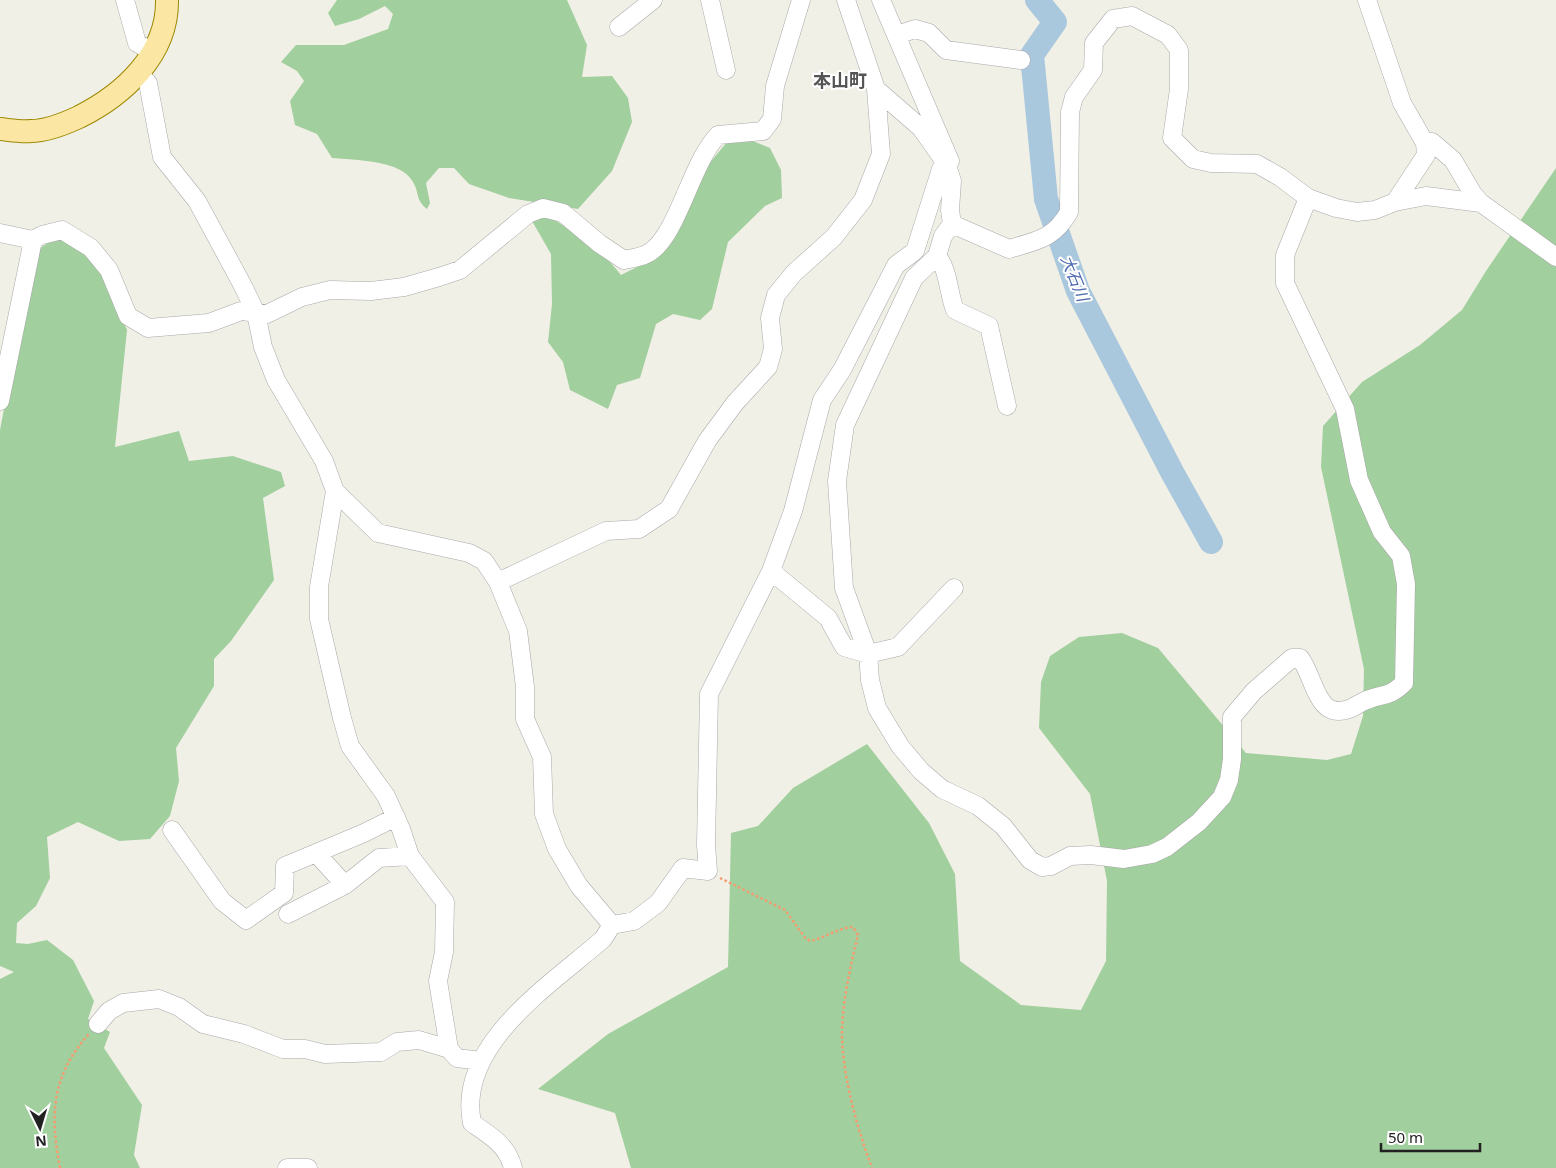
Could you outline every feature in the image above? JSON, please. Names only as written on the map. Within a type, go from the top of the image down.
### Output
[{"type":"main road","points":[[0,129],[32,132],[63,124],[110,99],[139,74],[153,52],[162,30],[167,0]]},
{"type":"street","points":[[125,0],[137,43],[153,52]]},
{"type":"street","points":[[619,27],[653,0]]},
{"type":"street","points":[[710,0],[726,70]]},
{"type":"street","points":[[0,233],[32,240],[42,235],[62,230],[91,248],[109,270],[128,316],[148,328],[209,322],[241,311],[267,314],[302,297],[330,290],[371,291],[404,287],[460,270],[528,214],[543,208],[563,213],[600,244],[624,260],[650,252],[665,237],[706,147],[718,135],[763,131],[772,119],[775,86],[802,0]]},
{"type":"street","points":[[498,582],[606,532],[639,529],[669,509],[707,441],[736,403],[768,367],[773,350],[770,318],[776,295],[794,273],[834,237],[863,200],[881,154],[876,89],[846,0]]},
{"type":"street","points":[[513,1168],[510,1155],[498,1141],[472,1123],[470,1112],[475,1081],[481,1061],[511,1018],[603,939],[612,925],[634,921],[658,903],[682,868],[708,871],[706,845],[709,694],[771,571],[793,511],[822,400],[842,370],[896,265],[915,251],[941,169],[950,161],[881,0]]},
{"type":"street","points":[[1367,0],[1402,103],[1425,143],[1426,156],[1395,202]]},
{"type":"street","points":[[952,224],[1009,250],[1045,238],[1062,224],[1069,212],[1070,112],[1074,97],[1093,70],[1094,43],[1113,19],[1132,16],[1168,36],[1179,50],[1179,89],[1172,138],[1193,159],[1211,163],[1257,164],[1280,177],[1308,198],[1336,208],[1356,212],[1375,210],[1395,202],[1426,196],[1481,203]]},
{"type":"street","points":[[897,35],[915,29],[929,32],[946,50],[1022,60]]},
{"type":"street","points":[[139,74],[148,83],[162,157],[197,201],[256,313],[263,347],[276,380],[324,461],[336,491],[378,533],[469,553],[484,561],[498,582],[518,631],[525,687],[525,719],[542,757],[544,814],[557,849],[579,886],[612,925]]},
{"type":"street","points":[[876,89],[921,128],[947,165],[952,182],[950,210],[952,224],[943,236],[938,256],[914,278],[845,425],[837,481],[844,588],[868,654],[870,680],[877,708],[900,746],[921,771],[942,789],[978,806],[997,821],[1030,860],[1042,866],[1051,866],[1070,856],[1092,855],[1124,859],[1152,854],[1167,847],[1199,822],[1222,797],[1229,780],[1232,759],[1232,717],[1254,691],[1292,658],[1300,658],[1306,666],[1316,693],[1325,707],[1333,712],[1349,709],[1367,700],[1392,694],[1404,683],[1406,584],[1401,556],[1382,532],[1359,480],[1345,409],[1285,283],[1286,255],[1308,198]]},
{"type":"street","points":[[1425,143],[1432,142],[1453,160],[1473,194],[1481,203],[1556,257]]},
{"type":"street","points":[[0,402],[32,240]]},
{"type":"street","points":[[938,256],[944,264],[949,296],[955,310],[989,326],[1007,406]]},
{"type":"street","points":[[336,491],[319,587],[319,619],[350,746],[386,796],[410,856],[445,902],[444,952],[438,981],[449,1049]]},
{"type":"street","points":[[771,571],[828,618],[844,647],[868,654],[898,647],[954,588]]},
{"type":"street","points":[[172,830],[222,901],[246,920],[284,893],[285,866],[396,817]]},
{"type":"street","points":[[316,853],[345,885]]},
{"type":"street","points":[[288,914],[345,885],[379,858],[410,856]]},
{"type":"street","points":[[98,1024],[109,1011],[123,1003],[159,999],[179,1007],[203,1024],[244,1034],[283,1049],[305,1049],[325,1054],[381,1052],[397,1042],[419,1040],[449,1049],[457,1058],[481,1061]]},
{"type":"street","points":[[287,1168],[308,1168]]},
{"type":"path","points":[[708,871],[785,910],[806,939],[811,942],[841,928],[853,927],[858,935],[843,1010],[842,1040],[851,1099],[863,1144],[872,1168]]},
{"type":"path","points":[[60,1168],[55,1145],[54,1101],[58,1085],[71,1055],[98,1024]]},
{"type":"green space","points":[[337,0],[567,0],[587,45],[582,77],[612,76],[628,98],[632,122],[612,171],[578,209],[509,198],[469,184],[454,168],[439,168],[426,183],[430,203],[427,209],[419,199],[413,182],[399,169],[377,162],[332,158],[317,134],[295,125],[290,101],[304,81],[297,71],[281,62],[296,45],[344,45],[388,29],[393,14],[385,6],[359,19],[335,26],[328,13]]},
{"type":"green space","points":[[745,138],[770,148],[781,170],[782,198],[765,206],[728,242],[712,309],[700,320],[673,314],[656,324],[640,378],[617,385],[608,409],[570,390],[563,362],[548,342],[552,304],[551,254],[532,221],[549,216],[601,251],[621,275],[661,255],[690,204],[703,171],[727,142]]},
{"type":"green space","points":[[1556,168],[1556,1168],[631,1168],[615,1113],[538,1089],[608,1034],[728,967],[731,833],[758,826],[793,788],[867,744],[929,823],[955,874],[960,961],[1021,1005],[1081,1010],[1106,961],[1107,881],[1090,794],[1039,728],[1041,682],[1050,656],[1079,637],[1122,633],[1158,648],[1246,753],[1327,760],[1351,754],[1363,716],[1364,669],[1321,467],[1323,426],[1362,382],[1420,345],[1462,310],[1486,271]]},
{"type":"green space","points":[[54,239],[73,242],[97,257],[127,330],[115,447],[179,431],[189,461],[233,456],[281,472],[285,486],[263,498],[274,580],[231,641],[214,659],[214,686],[176,748],[179,781],[170,816],[150,839],[119,841],[78,822],[47,837],[50,878],[36,906],[17,923],[16,943],[28,944],[47,940],[73,960],[94,1001],[88,1019],[110,1032],[104,1048],[142,1105],[134,1155],[140,1168],[0,1168],[0,979],[14,972],[0,966],[0,430],[34,252]]},
{"type":"waterway","name":"大石川","points":[[1037,0],[1055,22],[1032,55],[1046,199],[1078,291],[1172,472],[1211,542]]},
{"type":"district","name":"本山町","points":[[840,81]]}]
